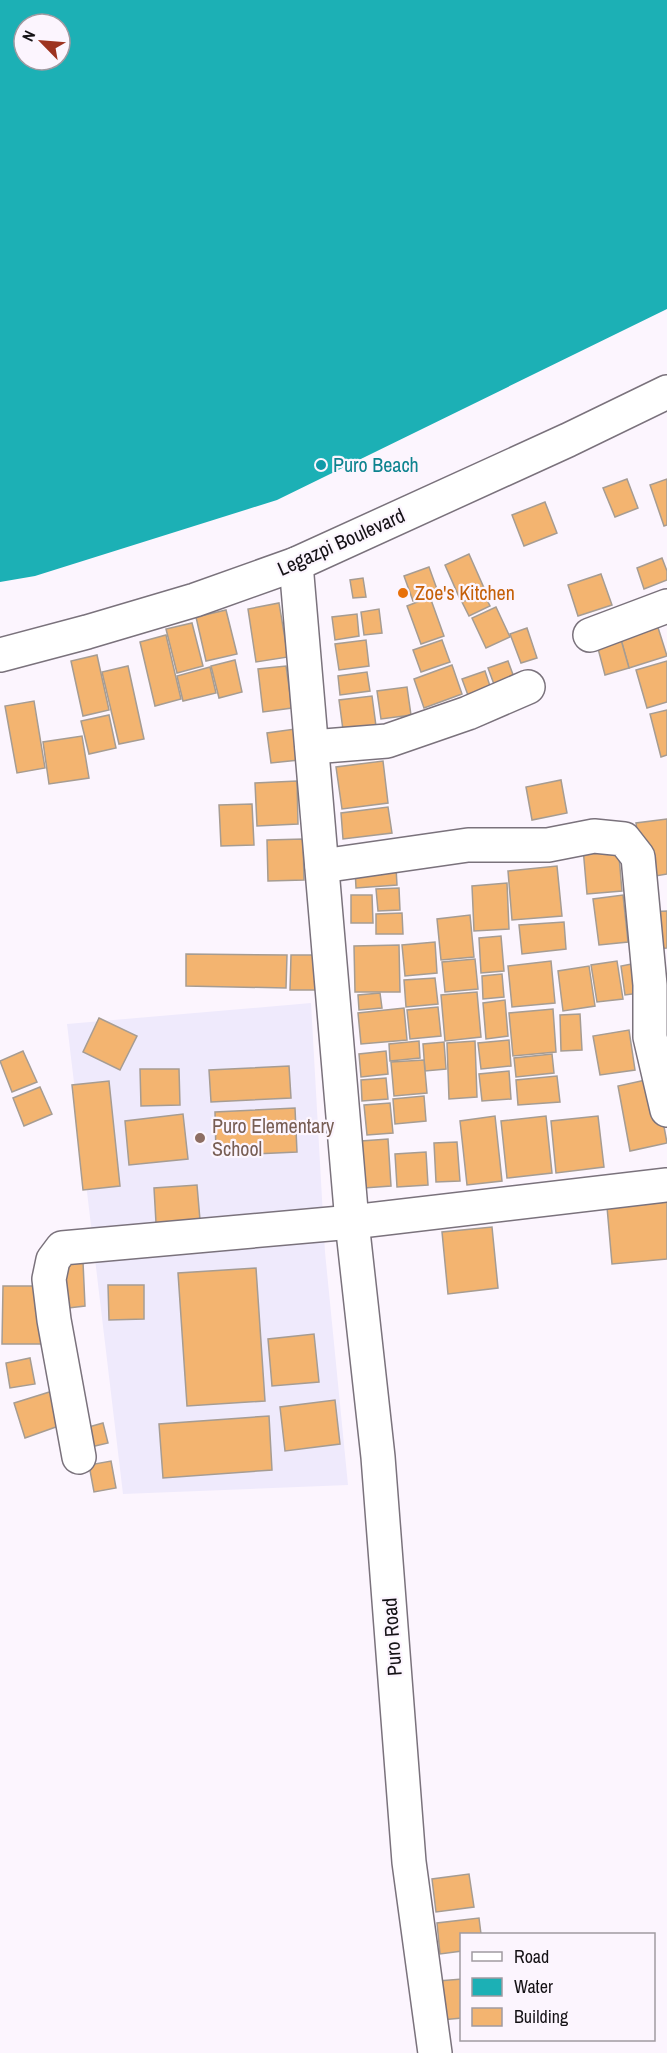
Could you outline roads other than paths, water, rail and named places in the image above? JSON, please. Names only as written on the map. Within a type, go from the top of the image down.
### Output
[{"type":"street","name":"Legazpi Boulevard","points":[[0,655],[195,600],[296,564],[568,440],[667,392]]},
{"type":"street","name":"Puro Road","points":[[296,564],[352,1221],[378,1457],[409,1862],[435,2053]]},
{"type":"street","points":[[590,635],[667,606]]},
{"type":"street","points":[[312,747],[387,741],[468,713],[528,687]]},
{"type":"street","points":[[322,866],[468,845],[548,844],[594,836],[624,839],[638,857],[650,985],[650,1036],[667,1110]]},
{"type":"street","points":[[79,1457],[54,1320],[49,1279],[52,1260],[62,1248],[352,1221],[667,1185]]},
{"type":"water","points":[[0,0],[667,0],[667,309],[277,500],[35,576],[0,582]]},
{"type":"place","name":"Puro Beach","points":[[321,465]]},
{"type":"place","name":"Zoe's Kitchen","points":[[403,593]]},
{"type":"place","name":"Puro Elementary School","points":[[200,1138]]}]
